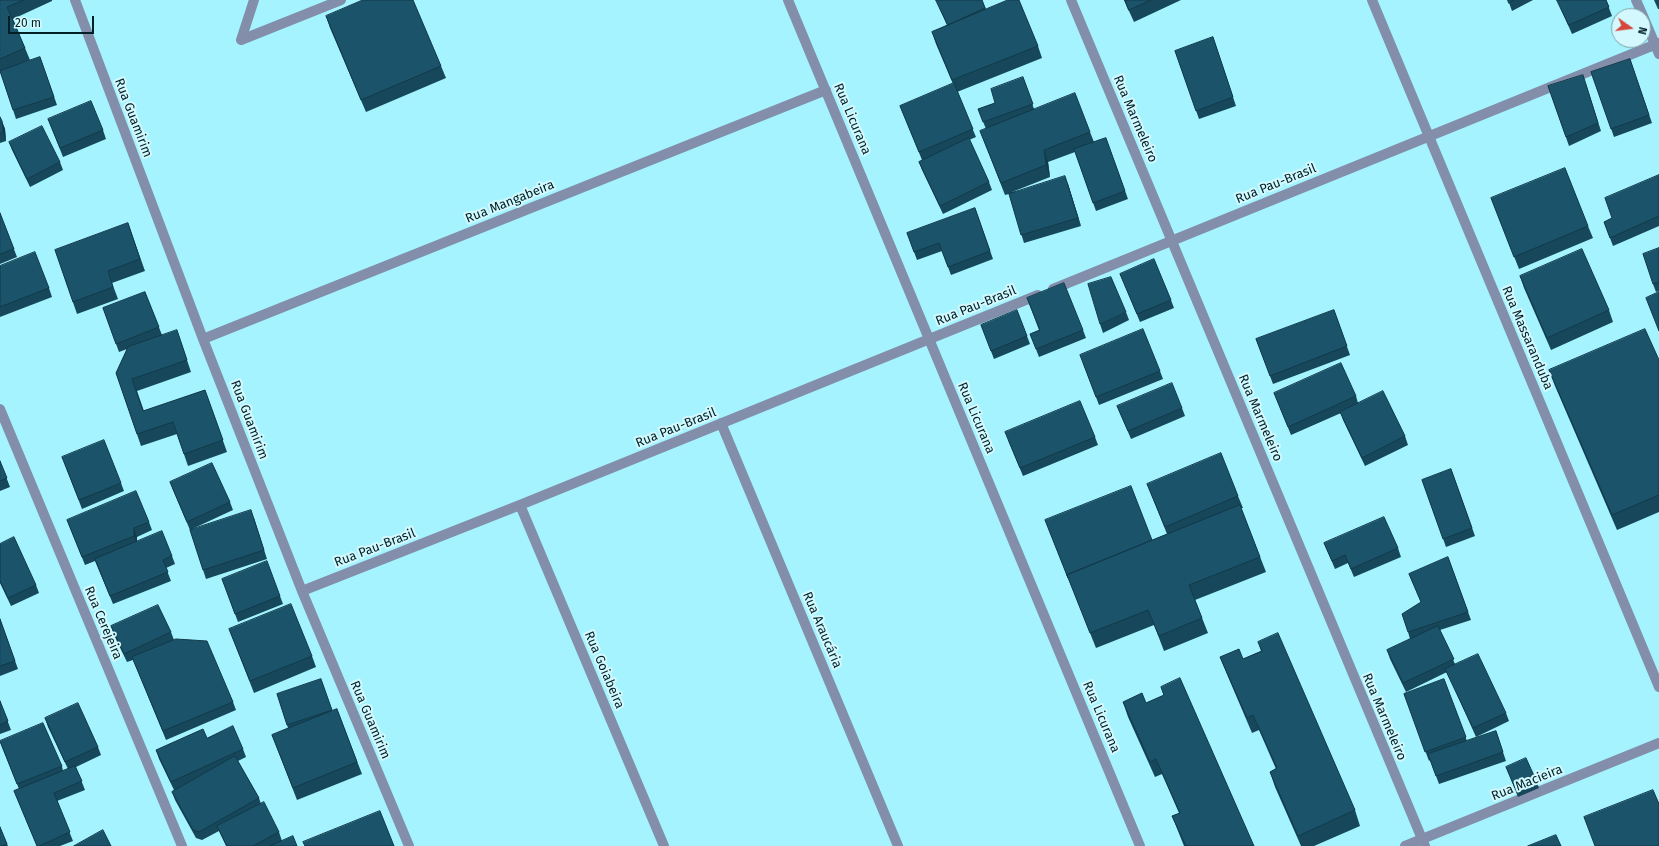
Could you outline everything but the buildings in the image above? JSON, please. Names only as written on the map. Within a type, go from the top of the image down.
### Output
[{"type":"street","name":"Rua Guamirim","points":[[75,0],[203,339],[302,591],[409,846]]},
{"type":"street","points":[[254,0],[241,40],[341,0]]},
{"type":"street","name":"Rua Licurana","points":[[788,0],[1140,846]]},
{"type":"street","name":"Rua Marmeleiro","points":[[1071,0],[1423,843]]},
{"type":"street","name":"Rua Massaranduba","points":[[1372,0],[1659,687]]},
{"type":"street","points":[[1651,33],[1658,47]]},
{"type":"street","name":"Rua Pau-Brasil","points":[[302,591],[520,505],[1429,137],[1658,47]]},
{"type":"street","name":"Rua Mangabeira","points":[[203,339],[826,90]]},
{"type":"street","name":"Rua Cerejeira","points":[[0,409],[182,846]]},
{"type":"street","name":"Rua Araucária","points":[[721,423],[898,846]]},
{"type":"street","name":"Rua Goiabeira","points":[[520,505],[664,846]]},
{"type":"street","name":"Rua Macieira","points":[[1405,846],[1423,843],[1659,743]]}]
